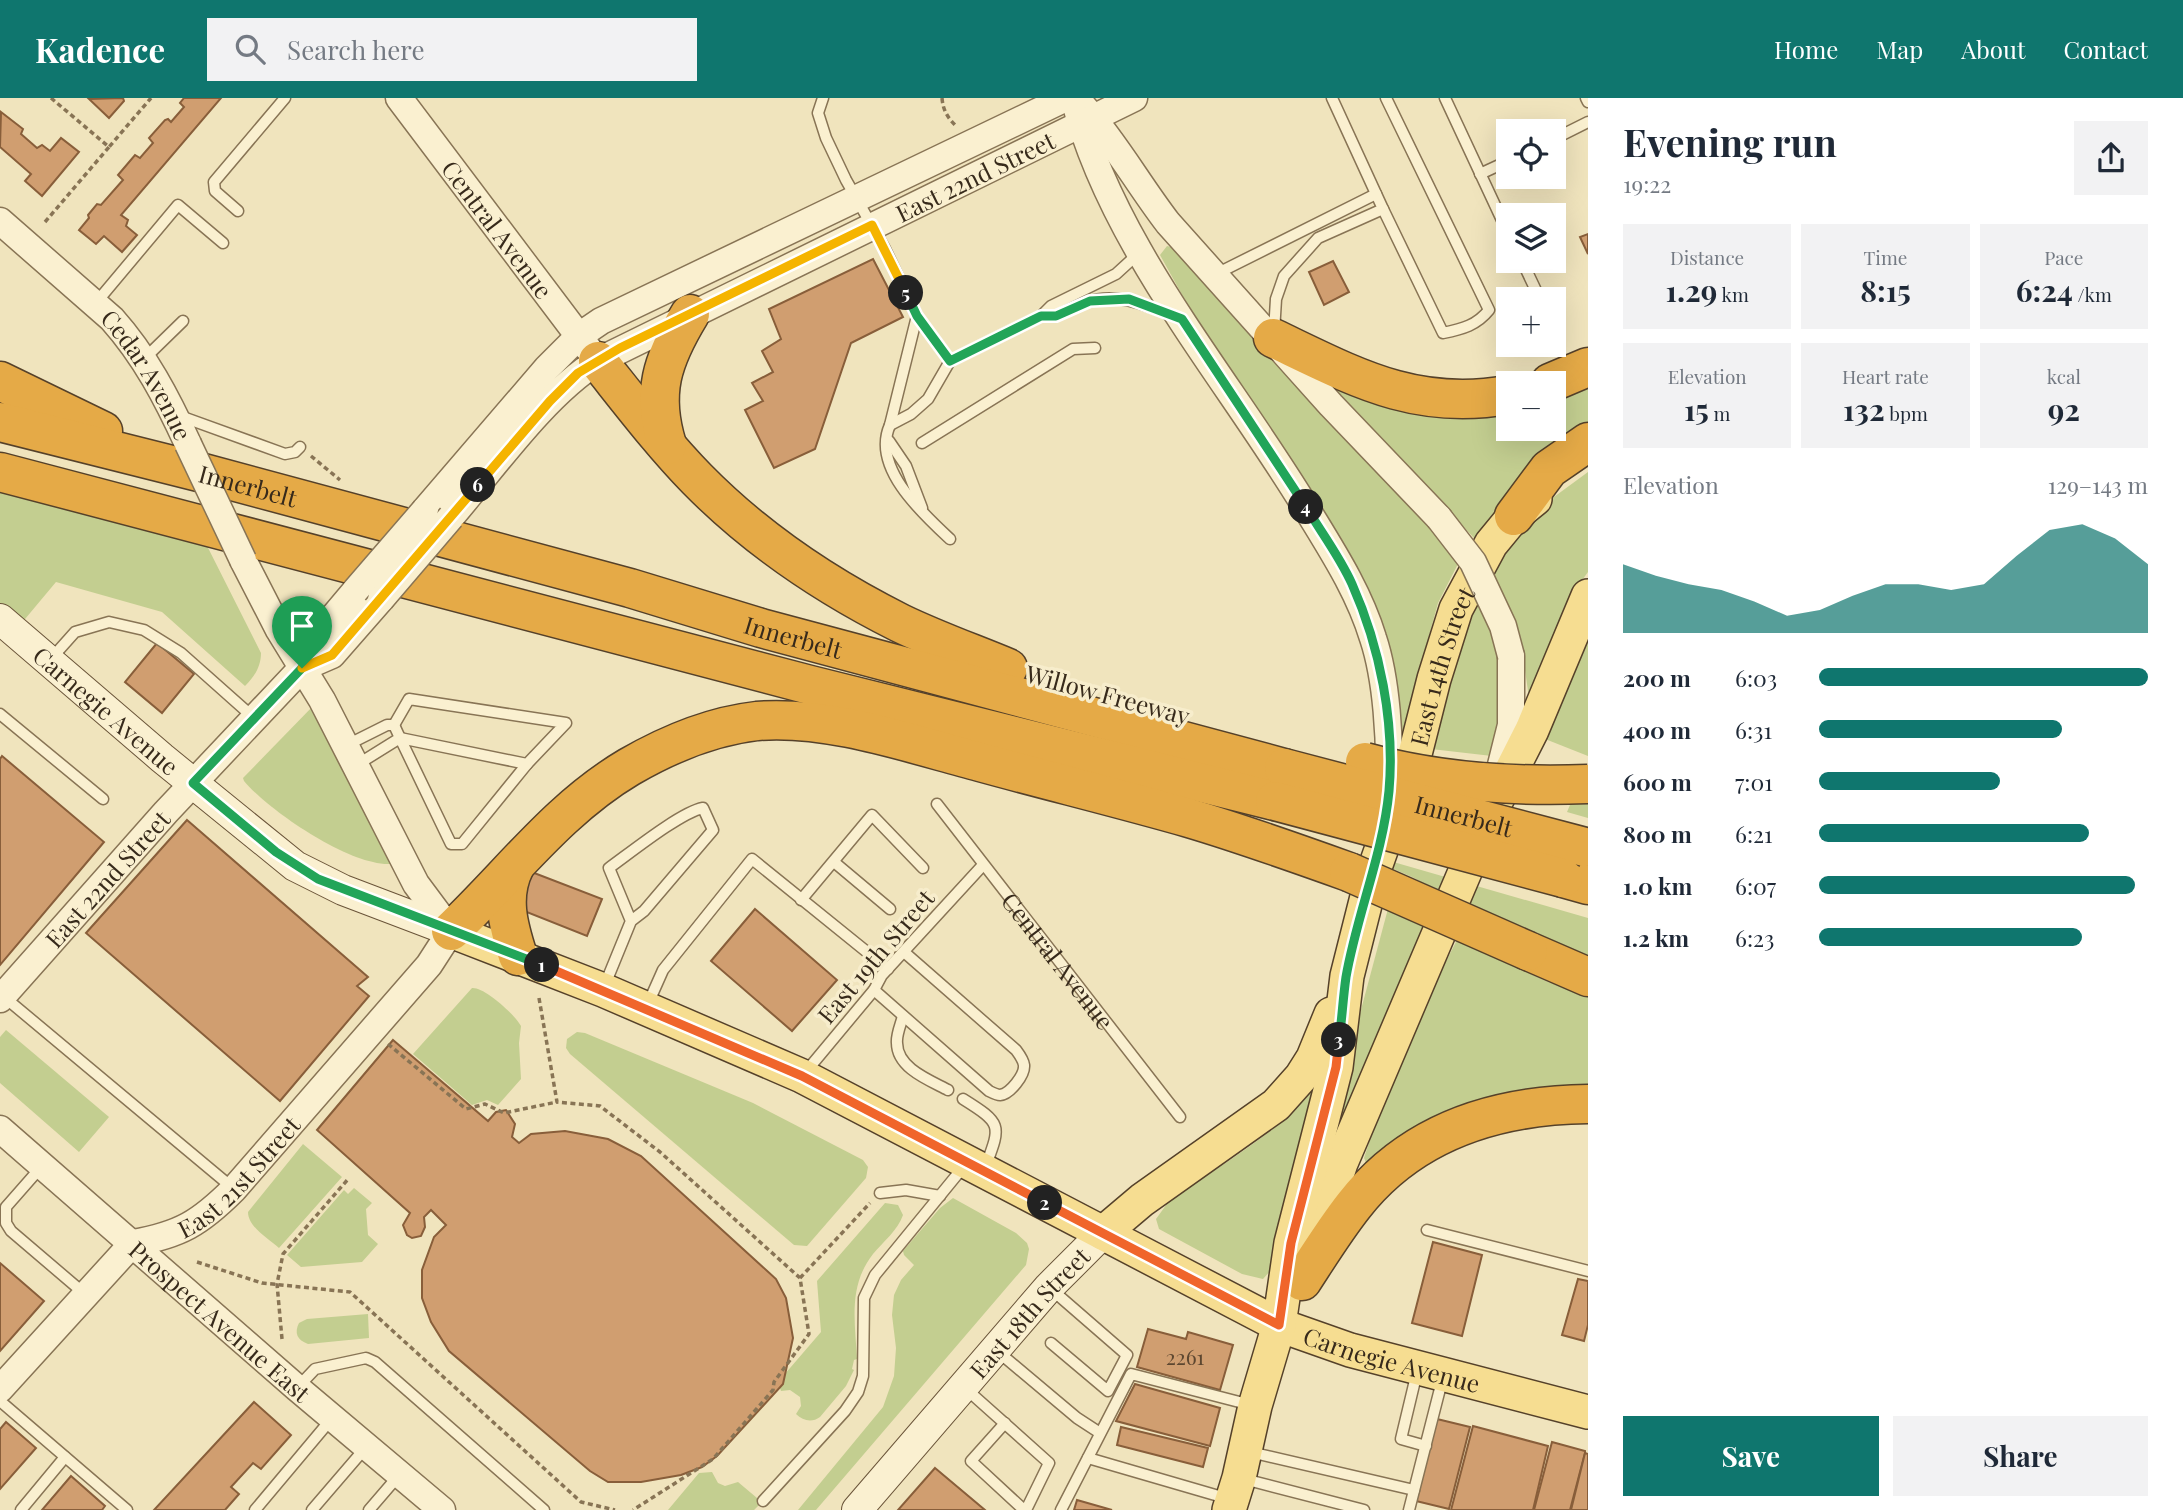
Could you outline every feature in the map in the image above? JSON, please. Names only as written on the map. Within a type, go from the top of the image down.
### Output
[{"type":"highway","points":[[668,447],[660,414],[659,386],[671,348],[690,314]]},
{"type":"highway","points":[[1273,338],[1393,391],[1447,399],[1496,395]]},
{"type":"highway","points":[[589,348],[668,447],[725,505],[762,536],[810,570],[902,624],[1008,668]]},
{"type":"highway","points":[[1566,376],[1588,367]]},
{"type":"highway","points":[[0,381],[181,454]]},
{"type":"highway","name":"Innerbelt","points":[[0,422],[181,454],[761,628],[1276,797],[1586,847]]},
{"type":"highway","points":[[1514,516],[1549,469],[1588,442]]},
{"type":"highway","name":"Innerbelt","points":[[0,472],[810,685],[1276,797],[1575,881]]},
{"type":"highway","name":"Willow Freeway","points":[[630,589],[771,608],[1008,668],[1276,797],[1375,765],[1441,778],[1507,785],[1588,784]]},
{"type":"highway","points":[[451,931],[560,818],[604,783],[657,753],[710,732],[736,724],[759,721],[809,723],[886,737],[1188,818],[1276,797],[1361,872],[1528,951],[1588,976]]},
{"type":"highway","points":[[515,866],[507,890],[506,912],[518,956]]},
{"type":"highway","points":[[1302,1281],[1355,1203],[1393,1165],[1419,1145],[1446,1130],[1478,1119],[1544,1105],[1588,1104]]},
{"type":"main road","name":"East 14th Street","points":[[1236,1485],[1255,1406],[1279,1325],[1291,1243],[1336,1067],[1361,872],[1415,754],[1434,679],[1456,609],[1491,544],[1514,516],[1588,462]]},
{"type":"main road","name":"East 14th Street","points":[[1279,1325],[1302,1281],[1341,1163],[1490,813],[1532,730],[1588,596]]},
{"type":"main road","name":"Carnegie Avenue","points":[[0,618],[193,783],[295,866],[344,890],[603,990],[802,1076],[1279,1325],[1350,1350],[1588,1412]]},
{"type":"main road","name":"East 18th Street","points":[[857,1510],[1049,1287],[1103,1233],[1142,1200],[1259,1118],[1288,1092],[1313,1058],[1346,976]]},
{"type":"street","name":"Central Avenue","points":[[399,98],[589,348]]},
{"type":"street","name":"East 22nd Street","points":[[302,668],[332,655],[550,401],[578,373],[589,348],[614,315],[1066,98]]},
{"type":"street","points":[[1075,98],[1087,121],[1095,166],[1140,251],[1293,485],[1351,582],[1374,639],[1390,748],[1389,792],[1361,872]]},
{"type":"street","name":"East 22nd Street","points":[[1,998],[193,783],[302,668],[323,629],[547,368],[589,348],[690,314],[1134,98]]},
{"type":"street","points":[[1087,121],[1120,152],[1148,197],[1214,275],[1331,405],[1439,517],[1473,562],[1503,625],[1511,656],[1511,725],[1490,813]]},
{"type":"street","name":"Cedar Avenue","points":[[0,221],[112,318],[144,359],[174,414],[181,454],[243,560],[279,630],[322,699],[416,884],[451,931]]},
{"type":"street","name":"East 21st Street","points":[[133,1243],[164,1238],[188,1227],[205,1216],[234,1189],[429,965],[451,931]]},
{"type":"street","name":"Prospect Avenue East","points":[[0,1129],[297,1388],[442,1510]]},
{"type":"street","points":[[0,1389],[133,1243]]},
{"type":"lane","points":[[238,211],[215,191],[214,182],[285,98]]},
{"type":"lane","points":[[823,98],[818,113],[826,138],[855,199],[872,225],[917,316],[950,361]]},
{"type":"lane","points":[[1332,98],[1443,333],[1464,329],[1480,321],[1489,310],[1386,98]]},
{"type":"lane","points":[[1445,98],[1496,208]]},
{"type":"lane","points":[[1566,133],[1588,122]]},
{"type":"lane","points":[[1480,174],[1496,167]]},
{"type":"lane","points":[[1214,275],[1376,194]]},
{"type":"lane","points":[[95,304],[178,205],[223,243]]},
{"type":"lane","points":[[1273,338],[1276,299],[1284,276],[1318,238],[1383,209]]},
{"type":"lane","points":[[888,430],[928,399],[950,361],[1041,316],[1051,306],[1116,274],[1140,251]]},
{"type":"lane","points":[[1041,316],[1056,316],[1090,301],[1129,299],[1182,319]]},
{"type":"lane","points":[[917,316],[888,430],[889,462],[900,485],[950,539]]},
{"type":"lane","points":[[144,359],[183,321]]},
{"type":"lane","points":[[922,443],[1073,349],[1095,348]]},
{"type":"lane","points":[[174,414],[285,454],[295,452],[300,447]]},
{"type":"lane","points":[[49,660],[75,632],[109,622],[144,630],[181,653],[256,719]]},
{"type":"lane","points":[[409,699],[566,723],[527,764],[462,844],[451,844],[394,725],[409,699]]},
{"type":"lane","points":[[0,714],[103,799]]},
{"type":"lane","points":[[350,756],[387,725],[394,725]]},
{"type":"lane","points":[[350,756],[400,738],[527,764]]},
{"type":"lane","name":"Central Avenue","points":[[937,804],[1180,1117]]},
{"type":"lane","points":[[603,990],[631,921],[644,911],[713,830],[703,808],[664,830],[609,868],[631,921]]},
{"type":"lane","points":[[801,900],[872,815],[923,868]]},
{"type":"lane","points":[[646,1009],[663,970],[752,859],[888,969]]},
{"type":"lane","points":[[834,862],[890,909]]},
{"type":"lane","name":"East 19th Street","points":[[802,1076],[874,990],[888,969],[983,865]]},
{"type":"lane","points":[[874,990],[989,1091],[1003,1094],[1018,1081],[1024,1069],[1022,1058],[1016,1050],[904,952]]},
{"type":"lane","points":[[1,998],[234,1189]]},
{"type":"lane","points":[[903,1016],[896,1042],[900,1058],[927,1079],[948,1090]]},
{"type":"lane","points":[[763,1501],[845,1411],[858,1392],[863,1376],[864,1298],[875,1275],[940,1196],[975,1166],[997,1134],[996,1125],[990,1117],[963,1098]]},
{"type":"lane","points":[[42,1166],[6,1207],[5,1223],[86,1294]]},
{"type":"lane","points":[[880,1193],[906,1190],[940,1196]]},
{"type":"lane","points":[[1427,1230],[1588,1270]]},
{"type":"lane","points":[[1049,1287],[1127,1355],[1108,1391]]},
{"type":"lane","points":[[1051,1343],[1118,1399]]},
{"type":"lane","points":[[995,1350],[1077,1418],[1100,1433]]},
{"type":"lane","points":[[297,1388],[316,1368],[366,1358],[375,1362],[544,1510]]},
{"type":"lane","points":[[1426,1447],[1401,1439],[1431,1370]]},
{"type":"lane","points":[[1409,1510],[1426,1447],[1431,1370]]},
{"type":"lane","points":[[1061,1510],[1131,1374],[1255,1406]]},
{"type":"lane","points":[[963,1386],[1005,1423],[1049,1463],[1023,1510],[971,1461],[1005,1423]]},
{"type":"lane","points":[[0,1401],[127,1510]]},
{"type":"lane","points":[[255,1510],[332,1418]]},
{"type":"lane","points":[[312,1510],[367,1446]]},
{"type":"lane","points":[[21,1510],[65,1457]]},
{"type":"lane","points":[[1088,1458],[1364,1510]]},
{"type":"lane","points":[[369,1510],[400,1474]]},
{"type":"lane","points":[[1236,1485],[1414,1490]]},
{"type":"path","points":[[51,98],[109,147]]},
{"type":"path","points":[[45,222],[151,98]]},
{"type":"path","points":[[942,98],[948,118],[958,127]]},
{"type":"path","points":[[300,447],[341,481]]},
{"type":"path","points":[[539,998],[558,1102]]},
{"type":"path","points":[[385,1042],[466,1109],[485,1104],[504,1114],[558,1102],[600,1106],[660,1152],[800,1278],[810,1334],[774,1382],[773,1390],[713,1460],[633,1510]]},
{"type":"path","points":[[282,1339],[276,1284],[283,1254],[349,1178]]},
{"type":"path","points":[[800,1278],[880,1193]]},
{"type":"path","points":[[197,1262],[262,1283],[350,1292],[580,1502],[615,1510]]},
{"type":"green space","points":[[1167,246],[1171,247],[1429,526],[1459,562],[1438,603],[1403,731],[1397,729],[1373,603],[1354,561],[1196,320],[1160,255]]},
{"type":"green space","points":[[1588,377],[1588,429],[1513,493],[1475,539],[1335,392],[1345,384],[1496,403],[1496,441],[1566,441],[1566,386]]},
{"type":"green space","points":[[0,472],[196,524],[261,653],[258,667],[251,679],[245,686],[162,612],[56,582],[15,631],[0,619]]},
{"type":"green space","points":[[1588,472],[1588,572],[1580,583],[1531,692],[1529,694],[1521,642],[1496,650],[1498,703],[1492,756],[1431,749],[1456,653],[1492,569],[1543,505]]},
{"type":"green space","points":[[1588,621],[1588,756],[1540,737]]},
{"type":"green space","points":[[315,704],[390,864],[373,862],[333,847],[272,807],[244,781],[243,778]]},
{"type":"green space","points":[[1588,797],[1588,818],[1567,812],[1573,798]]},
{"type":"green space","points":[[1383,859],[1588,918],[1588,965],[1382,864]]},
{"type":"green space","points":[[1389,905],[1427,923],[1334,1142],[1327,1137]]},
{"type":"green space","points":[[1457,940],[1548,982],[1588,996],[1588,1095],[1369,1170],[1364,1158],[1386,1091],[1429,994]]},
{"type":"green space","points":[[472,988],[492,997],[521,1026],[521,1079],[498,1105],[487,1100],[472,1105],[413,1054]]},
{"type":"green space","points":[[6,1030],[109,1117],[79,1152],[0,1083],[0,1037]]},
{"type":"green space","points":[[577,1032],[753,1103],[863,1160],[868,1167],[866,1178],[807,1246],[794,1245],[570,1054],[566,1048],[567,1039]]},
{"type":"green space","points":[[1314,1086],[1272,1269],[1263,1279],[1242,1274],[1159,1229],[1156,1219],[1169,1201],[1269,1132],[1303,1101]]},
{"type":"green space","points":[[303,1144],[342,1177],[279,1248],[251,1223],[248,1212]]},
{"type":"green space","points":[[354,1188],[372,1203],[366,1209],[368,1235],[378,1244],[362,1262],[301,1267],[287,1255],[344,1190],[348,1194]]},
{"type":"green space","points":[[953,1198],[1016,1233],[1027,1243],[1029,1249],[1026,1265],[816,1510],[798,1510],[883,1407],[894,1376],[894,1295],[901,1280],[914,1265],[903,1251],[940,1208]]},
{"type":"green space","points":[[885,1203],[898,1205],[903,1215],[894,1231],[865,1266],[856,1291],[857,1359],[854,1360],[854,1370],[846,1386],[820,1417],[811,1421],[805,1420],[796,1414],[801,1406],[800,1397],[790,1390],[781,1391],[778,1382],[821,1332],[817,1281]]},
{"type":"green space","points":[[368,1314],[369,1338],[308,1344],[298,1336],[299,1323],[307,1319]]},
{"type":"green space","points":[[712,1472],[718,1483],[725,1486],[738,1482],[757,1498],[760,1504],[754,1510],[668,1510],[699,1473]]},
{"type":"building","points":[[123,98],[124,101],[109,118],[89,99]]},
{"type":"building","points":[[184,98],[221,98],[121,215],[128,220],[126,226],[137,235],[122,252],[104,236],[96,244],[79,230],[89,218],[88,215],[97,204],[101,205],[123,180],[118,175],[135,155],[140,158],[153,143],[149,138],[165,120],[171,122],[184,107],[180,103]]},
{"type":"building","points":[[1,112],[23,129],[21,134],[37,148],[42,145],[50,151],[61,138],[79,152],[42,196],[25,181],[31,174],[0,147]]},
{"type":"building","points":[[1588,234],[1588,254],[1580,237]]},
{"type":"building","points":[[873,259],[903,317],[851,343],[815,449],[774,468],[745,410],[763,401],[752,383],[773,372],[762,351],[781,339],[769,309]]},
{"type":"building","points":[[1333,261],[1349,292],[1324,305],[1309,272]]},
{"type":"building","points":[[157,643],[194,674],[162,713],[125,682]]},
{"type":"building","points":[[2,756],[104,842],[0,965],[0,759]]},
{"type":"building","points":[[187,820],[368,977],[357,986],[369,996],[280,1101],[86,933]]},
{"type":"building","points":[[529,871],[602,899],[587,936],[514,907]]},
{"type":"building","points":[[755,909],[837,980],[792,1031],[711,961]]},
{"type":"building","points":[[393,1040],[488,1121],[496,1112],[506,1110],[515,1124],[512,1137],[519,1143],[531,1134],[565,1131],[608,1139],[641,1156],[776,1279],[786,1298],[793,1338],[783,1384],[717,1456],[702,1467],[681,1475],[641,1482],[608,1482],[590,1471],[449,1351],[431,1322],[422,1298],[422,1270],[434,1237],[446,1225],[431,1210],[424,1217],[425,1227],[421,1236],[412,1238],[407,1235],[403,1225],[410,1213],[317,1130]]},
{"type":"building","points":[[1433,1242],[1482,1255],[1462,1336],[1412,1323]]},
{"type":"building","points":[[0,1263],[44,1301],[0,1351]]},
{"type":"building","points":[[1578,1279],[1588,1281],[1588,1325],[1584,1341],[1562,1335]]},
{"type":"building","points":[[1148,1329],[1186,1339],[1188,1332],[1233,1345],[1220,1390],[1137,1367]]},
{"type":"building","points":[[1135,1384],[1220,1408],[1210,1446],[1116,1421]]},
{"type":"building","points":[[254,1402],[291,1435],[261,1469],[253,1463],[231,1487],[239,1494],[225,1510],[154,1510]]},
{"type":"building","points":[[1437,1419],[1470,1427],[1449,1509],[1416,1501]]},
{"type":"building","points":[[6,1422],[36,1448],[0,1489],[0,1429]]},
{"type":"building","points":[[1473,1426],[1548,1446],[1533,1510],[1451,1510]]},
{"type":"building","points":[[1121,1427],[1208,1448],[1203,1467],[1117,1445]]},
{"type":"building","points":[[1552,1442],[1585,1451],[1570,1510],[1534,1510]]},
{"type":"building","points":[[1585,1453],[1588,1454],[1588,1510],[1571,1510]]},
{"type":"building","points":[[935,1468],[985,1510],[898,1510]]},
{"type":"building","points":[[71,1476],[105,1506],[102,1510],[42,1510]]},
{"type":"building","points":[[1077,1500],[1112,1510],[1074,1510]]},
{"type":"route","points":[[872,225],[917,316],[950,361],[1041,316],[1056,316],[1090,301],[1129,299],[1182,319],[1293,485],[1351,582],[1374,639],[1390,748],[1389,792],[1373,873],[1346,976],[1336,1067],[1291,1243],[1279,1325],[1238,1306],[802,1076],[603,990],[344,890],[295,866],[193,783],[302,668],[332,655],[550,401],[578,373],[620,348],[872,225]]}]
